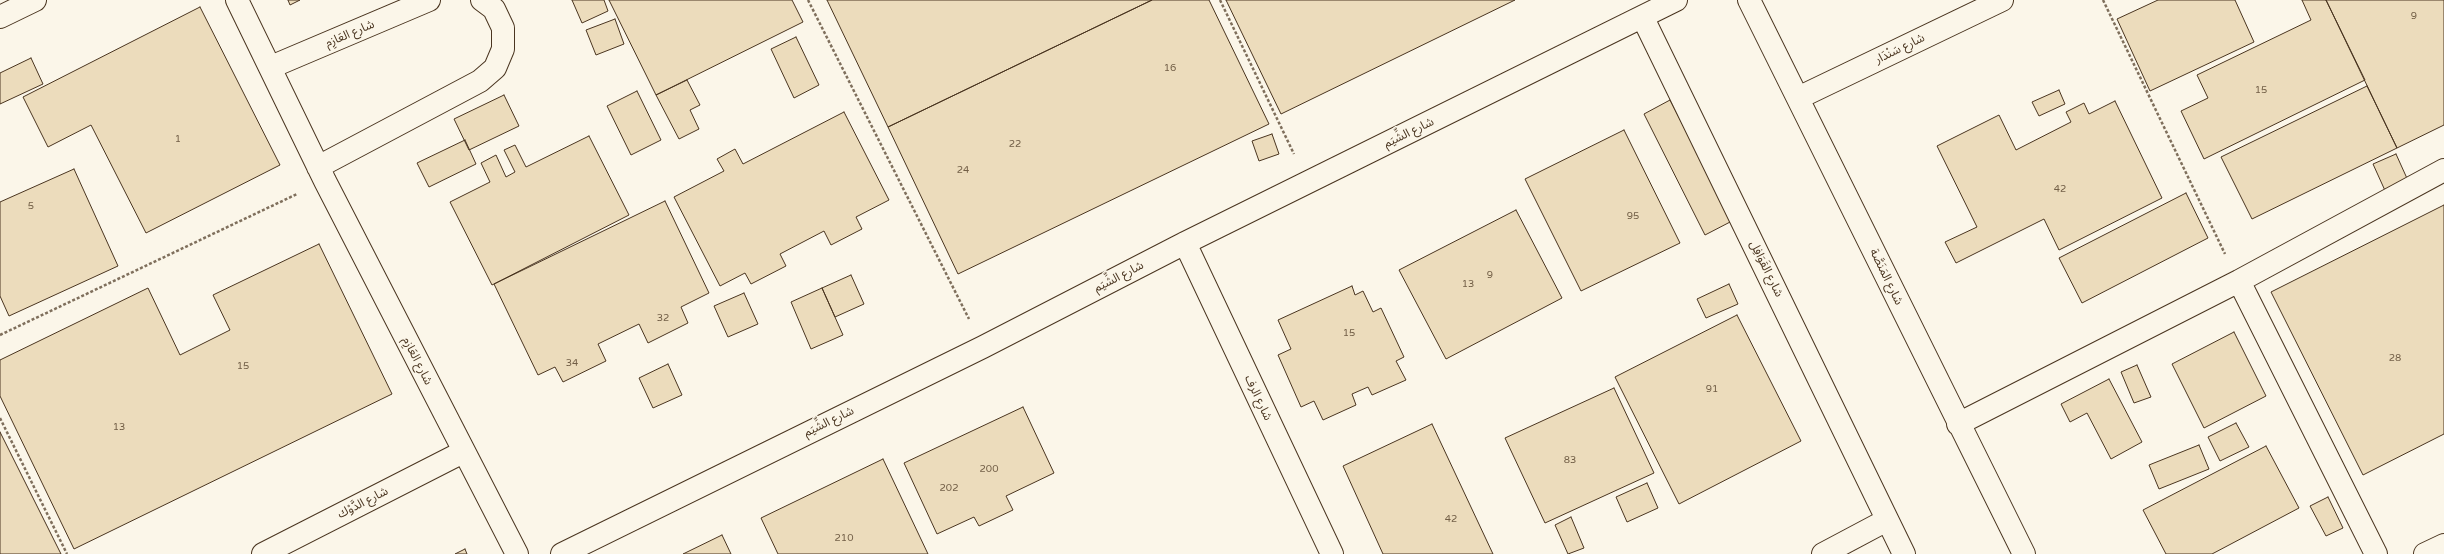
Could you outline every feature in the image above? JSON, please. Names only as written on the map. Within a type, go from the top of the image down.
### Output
[{"type":"street","points":[[0,17],[35,0]]},
{"type":"street","name":"شارع العَازِم","points":[[237,0],[271,67],[321,174],[463,452],[517,554]]},
{"type":"street","name":"شارع العَازِم","points":[[271,67],[429,0]]},
{"type":"street","points":[[321,174],[480,81],[495,68],[504,49],[503,28],[494,9],[482,0]]},
{"type":"street","name":"شارع الشِّيَم","points":[[562,554],[983,347],[1184,243],[1309,183],[1643,18],[1676,0]]},
{"type":"street","name":"شارع المَنَصَّة","points":[[1749,0],[1958,424],[2024,554]]},
{"type":"street","name":"شارع سَنْدَار","points":[[1798,98],[2002,0]]},
{"type":"street","name":"شارع القَوَافِل","points":[[1643,18],[1904,554]]},
{"type":"street","points":[[1958,424],[2239,282],[2444,170]]},
{"type":"street","name":"شارع الرف","points":[[1184,243],[1332,554]]},
{"type":"street","points":[[2239,282],[2376,554]]},
{"type":"street","name":"شارع الدَّوْك","points":[[263,554],[463,452]]},
{"type":"street","points":[[1823,554],[1887,520]]},
{"type":"street","points":[[2425,554],[2444,545]]},
{"type":"path","points":[[808,0],[983,347]]},
{"type":"path","points":[[1220,0],[1309,183]]},
{"type":"path","points":[[2103,0],[2239,282]]},
{"type":"path","points":[[0,335],[321,174]]},
{"type":"path","points":[[0,418],[67,554]]},
{"type":"building","points":[[288,0],[300,0],[290,5]]},
{"type":"building","points":[[572,0],[604,0],[608,11],[582,23]]},
{"type":"building","points":[[609,0],[792,0],[803,22],[656,95]]},
{"type":"building","points":[[827,0],[1152,0],[888,127]]},
{"type":"building","points":[[1152,0],[1209,0],[1269,124],[958,274],[888,127]]},
{"type":"building","points":[[1226,0],[1515,0],[1281,114]]},
{"type":"building","points":[[2158,0],[2235,0],[2254,42],[2150,91],[2117,19]]},
{"type":"building","points":[[2302,0],[2326,0],[2365,80],[2204,159],[2181,111],[2208,98],[2197,75],[2311,20]]},
{"type":"building","points":[[2326,0],[2444,0],[2444,125],[2397,148]]},
{"type":"building","points":[[200,7],[280,165],[146,233],[91,125],[48,147],[23,97]]},
{"type":"building","points":[[615,19],[624,44],[596,55],[586,30]]},
{"type":"building","points":[[796,37],[819,85],[794,98],[771,49]]},
{"type":"building","points":[[31,58],[43,84],[0,104],[0,73]]},
{"type":"building","points":[[687,80],[700,105],[690,110],[699,129],[679,139],[656,95]]},
{"type":"building","points":[[2367,86],[2397,148],[2252,219],[2221,157]]},
{"type":"building","points":[[2059,90],[2065,104],[2039,116],[2032,102]]},
{"type":"building","points":[[637,91],[661,140],[631,155],[607,106]]},
{"type":"building","points":[[504,95],[519,126],[469,150],[454,119]]},
{"type":"building","points":[[1670,100],[1732,221],[1705,235],[1644,114]]},
{"type":"building","points":[[2115,101],[2162,198],[2059,250],[2044,219],[1956,263],[1945,242],[1977,227],[1937,146],[1999,115],[2016,150],[2071,122],[2066,112],[2084,103],[2089,114]]},
{"type":"building","points":[[844,112],[889,200],[856,217],[862,229],[831,245],[824,231],[780,254],[786,266],[751,284],[745,273],[720,286],[674,197],[724,171],[717,159],[735,149],[743,164]]},
{"type":"building","points":[[1624,130],[1680,243],[1581,291],[1525,179]]},
{"type":"building","points":[[1272,134],[1279,154],[1259,161],[1252,141]]},
{"type":"building","points":[[589,136],[629,215],[492,285],[450,202],[490,182],[481,163],[496,155],[506,177],[515,172],[504,150],[515,145],[526,167]]},
{"type":"building","points":[[465,140],[476,164],[429,187],[417,163]]},
{"type":"building","points":[[2396,154],[2410,185],[2387,195],[2373,164]]},
{"type":"building","points":[[74,169],[118,266],[9,316],[0,296],[0,202]]},
{"type":"building","points":[[2186,193],[2208,238],[2082,303],[2059,258]]},
{"type":"building","points":[[665,201],[709,293],[681,307],[688,323],[648,343],[639,324],[598,344],[606,361],[563,382],[555,367],[538,375],[494,284]]},
{"type":"building","points":[[2444,205],[2444,434],[2363,475],[2271,292]]},
{"type":"building","points":[[1516,210],[1562,298],[1446,359],[1399,270]]},
{"type":"building","points":[[319,244],[392,394],[74,549],[0,396],[0,360],[148,288],[180,355],[230,330],[213,295]]},
{"type":"building","points":[[851,275],[864,304],[835,317],[822,288]]},
{"type":"building","points":[[1729,284],[1738,304],[1706,318],[1697,299]]},
{"type":"building","points":[[1352,286],[1355,295],[1363,291],[1373,312],[1381,308],[1404,357],[1396,361],[1406,380],[1372,395],[1368,387],[1352,394],[1356,405],[1323,420],[1314,401],[1301,407],[1278,355],[1291,349],[1278,320]]},
{"type":"building","points":[[822,288],[843,335],[811,349],[791,302]]},
{"type":"building","points":[[744,293],[758,324],[728,337],[714,306]]},
{"type":"building","points":[[1737,315],[1801,441],[1679,504],[1615,377]]},
{"type":"building","points":[[2234,332],[2266,396],[2204,428],[2172,364]]},
{"type":"building","points":[[668,364],[682,395],[653,408],[639,378]]},
{"type":"building","points":[[2137,365],[2151,397],[2134,403],[2121,372]]},
{"type":"building","points":[[2109,379],[2142,442],[2111,459],[2087,413],[2070,422],[2061,404]]},
{"type":"building","points":[[1614,388],[1654,473],[1545,523],[1505,438]]},
{"type":"building","points":[[1023,407],[1054,473],[1006,496],[1013,510],[979,526],[974,517],[937,534],[904,463]]},
{"type":"building","points":[[2236,423],[2249,447],[2220,461],[2208,437]]},
{"type":"building","points":[[1432,424],[1493,554],[1383,554],[1343,466]]},
{"type":"building","points":[[0,432],[61,554],[0,554]]},
{"type":"building","points":[[2199,445],[2209,469],[2159,489],[2149,465]]},
{"type":"building","points":[[2266,446],[2299,508],[2212,554],[2166,554],[2143,510]]},
{"type":"building","points":[[883,459],[928,554],[778,554],[761,518]]},
{"type":"building","points":[[1647,483],[1658,508],[1627,522],[1616,497]]},
{"type":"building","points":[[2328,497],[2343,528],[2326,536],[2310,506]]},
{"type":"building","points":[[1571,517],[1584,548],[1568,554],[1555,525]]},
{"type":"building","points":[[722,535],[731,554],[683,554]]},
{"type":"building","points":[[465,549],[467,554],[455,554]]}]
